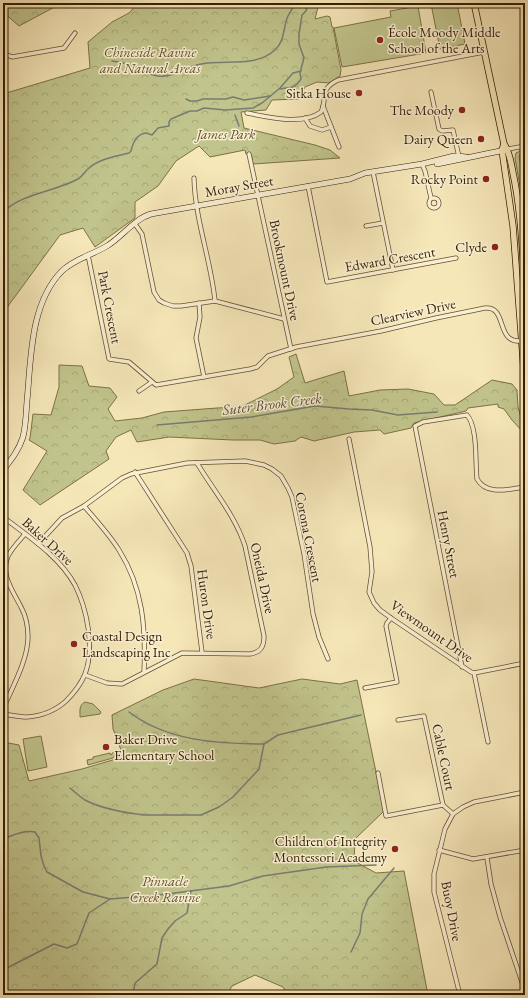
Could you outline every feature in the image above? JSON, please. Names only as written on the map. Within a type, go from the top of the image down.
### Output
[{"type":"main road","points":[[474,3],[505,150],[518,277],[525,385]]},
{"type":"main road","points":[[505,150],[515,182],[520,218],[525,285]]},
{"type":"street","points":[[3,53],[12,57],[64,48],[75,33]]},
{"type":"street","points":[[339,147],[323,106],[323,95],[333,83],[341,78],[484,52]]},
{"type":"street","points":[[431,92],[439,129],[442,131],[453,130],[459,158]]},
{"type":"street","points":[[247,113],[281,119],[306,118],[319,114],[323,106]]},
{"type":"street","points":[[306,118],[310,126],[322,130],[331,127]]},
{"type":"street","name":"Moray Street","points":[[3,470],[17,452],[24,433],[33,336],[38,314],[48,292],[58,275],[69,265],[112,243],[143,217],[151,214],[350,178],[356,179],[373,173],[392,172],[525,146]]},
{"type":"street","name":"Brookmount Drive","points":[[249,154],[291,349]]},
{"type":"street","points":[[422,166],[431,198]]},
{"type":"street","points":[[373,173],[393,270]]},
{"type":"street","points":[[194,178],[194,189],[215,301]]},
{"type":"street","name":"Edward Crescent","points":[[308,186],[327,282],[456,258]]},
{"type":"street","points":[[366,226],[383,223]]},
{"type":"street","points":[[135,224],[142,234],[153,287],[157,298],[166,304],[178,306],[215,301],[284,319]]},
{"type":"street","name":"Park Crescent","points":[[88,255],[109,359],[129,362],[152,382]]},
{"type":"street","points":[[518,277],[525,279]]},
{"type":"street","points":[[199,303],[200,317],[196,338],[204,377]]},
{"type":"street","name":"Clearview Drive","points":[[291,349],[487,308],[493,309],[496,312],[504,332],[510,339],[522,341]]},
{"type":"street","points":[[139,391],[152,382],[156,385],[160,385],[253,368],[260,365],[268,356],[291,349]]},
{"type":"street","name":"Henry Street","points":[[462,667],[414,426],[423,422],[467,415],[472,422],[475,442],[477,479],[479,482],[484,487],[494,490],[525,487]]},
{"type":"street","name":"Viewmount Drive","points":[[349,439],[370,547],[372,572],[369,592],[374,603],[380,610],[391,618],[462,667],[474,673],[525,663]]},
{"type":"street","points":[[525,448],[525,455]]},
{"type":"street","name":"Oneida Drive","points":[[197,463],[235,521],[241,534],[245,546],[264,641],[261,650],[253,654],[202,652]]},
{"type":"street","name":"Corona Crescent","points":[[38,544],[62,518],[84,506],[122,478],[135,472],[179,464],[260,463],[272,469],[285,482],[292,498],[304,554],[310,599],[319,637],[328,659]]},
{"type":"street","name":"Huron Drive","points":[[85,675],[107,683],[122,684],[182,653],[202,652],[191,566],[187,553],[135,472]]},
{"type":"street","points":[[84,506],[119,549],[134,580],[140,599],[144,620],[144,672]]},
{"type":"street","name":"Baker Drive","points":[[3,517],[38,544],[58,562],[67,573],[75,585],[84,606],[89,636],[88,661],[85,675],[76,690],[60,706],[35,716],[28,717],[3,714]]},
{"type":"street","points":[[3,709],[24,658],[28,644],[28,630],[25,615],[9,587],[4,571],[7,557],[25,534]]},
{"type":"street","points":[[365,688],[397,682],[386,626],[391,618]]},
{"type":"street","points":[[474,673],[488,742]]},
{"type":"street","name":"Cable Court","points":[[398,720],[424,716],[443,805]]},
{"type":"street","points":[[378,774],[386,816],[443,805],[453,814],[462,807],[474,802],[525,792]]},
{"type":"street","name":"Buoy Drive","points":[[453,814],[439,850],[434,874],[434,892],[460,995]]},
{"type":"street","points":[[439,850],[473,859],[487,858],[525,850]]},
{"type":"street","points":[[487,858],[500,916],[525,991]]},
{"type":"green space","points":[[3,3],[62,3],[19,26],[3,12]]},
{"type":"green space","points":[[138,3],[319,3],[315,19],[327,16],[330,17],[341,70],[340,76],[329,83],[317,82],[305,87],[299,99],[272,100],[266,110],[241,112],[244,128],[315,145],[330,150],[340,158],[253,164],[251,154],[246,154],[245,150],[210,157],[199,146],[176,161],[158,186],[135,202],[135,218],[95,247],[83,228],[60,235],[3,313],[3,94],[90,68],[88,42],[112,22],[129,13]]},
{"type":"green space","points":[[457,3],[465,44],[440,49],[431,4]]},
{"type":"green space","name":"École Moody Middle School of the Arts","points":[[418,6],[426,53],[342,67],[334,28],[391,17],[390,11]]},
{"type":"green space","points":[[525,149],[525,152],[520,154],[519,157],[525,182],[525,201],[523,203],[515,158],[516,153]]},
{"type":"green space","points":[[296,354],[305,383],[344,371],[349,396],[380,390],[408,389],[434,394],[444,405],[455,405],[492,380],[512,384],[517,390],[518,407],[525,431],[524,433],[504,409],[498,407],[498,404],[468,408],[466,411],[414,423],[411,428],[384,434],[380,430],[354,432],[314,441],[301,437],[295,441],[274,444],[260,440],[169,437],[137,442],[131,430],[116,437],[106,451],[109,459],[40,505],[23,490],[47,451],[29,440],[33,414],[51,415],[59,387],[59,365],[82,366],[89,386],[110,388],[117,397],[108,409],[115,421],[142,418],[164,412],[241,407],[277,389],[294,377],[289,357]]},
{"type":"green space","name":"Pinnacle Creek Ravine","points":[[194,679],[259,688],[302,679],[340,684],[357,680],[384,811],[355,839],[354,861],[376,873],[404,871],[428,995],[288,995],[283,987],[255,975],[232,986],[227,995],[3,995],[3,742],[19,745],[29,781],[82,769],[116,759],[121,750],[113,729],[112,715],[163,690]]},
{"type":"green space","points":[[85,702],[93,704],[101,712],[100,714],[80,717],[81,706]]},
{"type":"green space","points":[[41,736],[47,767],[28,771],[23,739]]},
{"type":"green space","points":[[115,750],[118,752],[113,758],[88,765],[87,760],[110,753],[111,755]]},
{"type":"waterway","points":[[112,61],[130,65],[151,75],[164,76],[175,74],[201,64],[240,62],[258,59],[267,56],[275,50],[281,42],[286,20],[295,3]]},
{"type":"waterway","points":[[280,89],[294,87],[301,79],[300,73],[304,58],[299,44],[299,34],[302,15],[306,11],[308,3]]},
{"type":"waterway","points":[[3,212],[29,197],[78,179],[89,168],[98,162],[129,153],[134,142],[140,135],[146,133],[152,135],[158,128],[169,126],[171,119],[190,111],[197,111],[204,108],[225,110],[253,108],[262,103],[280,88],[293,73],[301,71]]},
{"type":"waterway","points":[[186,99],[190,101],[197,101],[203,99],[226,99],[233,97],[244,100],[270,96]]},
{"type":"waterway","points":[[235,115],[239,126]]},
{"type":"waterway","name":"Suter Brook Creek","points":[[157,425],[251,417],[315,406],[372,410],[398,415],[437,412]]},
{"type":"waterway","points":[[129,712],[144,722],[176,735],[211,742],[264,744]]},
{"type":"waterway","points":[[70,788],[83,799],[106,808],[144,815],[201,815],[219,807],[233,797],[259,769],[264,744],[278,735],[361,715]]},
{"type":"waterway","points":[[3,839],[23,832],[35,832],[39,838],[41,856],[47,872],[83,892],[110,899],[159,895],[229,886],[263,876],[326,867],[376,865]]},
{"type":"waterway","points":[[351,952],[360,933],[362,914],[368,899],[394,868]]},
{"type":"waterway","points":[[133,995],[135,983],[157,964],[162,938],[175,921],[187,913],[191,891]]},
{"type":"waterway","points":[[3,970],[54,944],[67,948],[77,944],[89,913],[110,899]]},
{"type":"place","name":"École Moody Middle School of the Arts","points":[[380,40]]},
{"type":"place","name":"Sitka House","points":[[359,93]]},
{"type":"place","name":"The Moody","points":[[462,110]]},
{"type":"place","name":"Dairy Queen","points":[[481,139]]},
{"type":"place","name":"Rocky Point","points":[[486,179]]},
{"type":"place","name":"Clyde","points":[[495,247]]},
{"type":"place","name":"Coastal Design Landscaping Inc","points":[[74,644]]},
{"type":"place","name":"Baker Drive Elementary School","points":[[106,747]]},
{"type":"place","name":"Children of Integrity Montessori Academy","points":[[395,849]]},
{"type":"park label","name":"Chineside Ravine and Natural Areas","points":[[150,60]]},
{"type":"park label","name":"James Park","points":[[226,134]]}]
